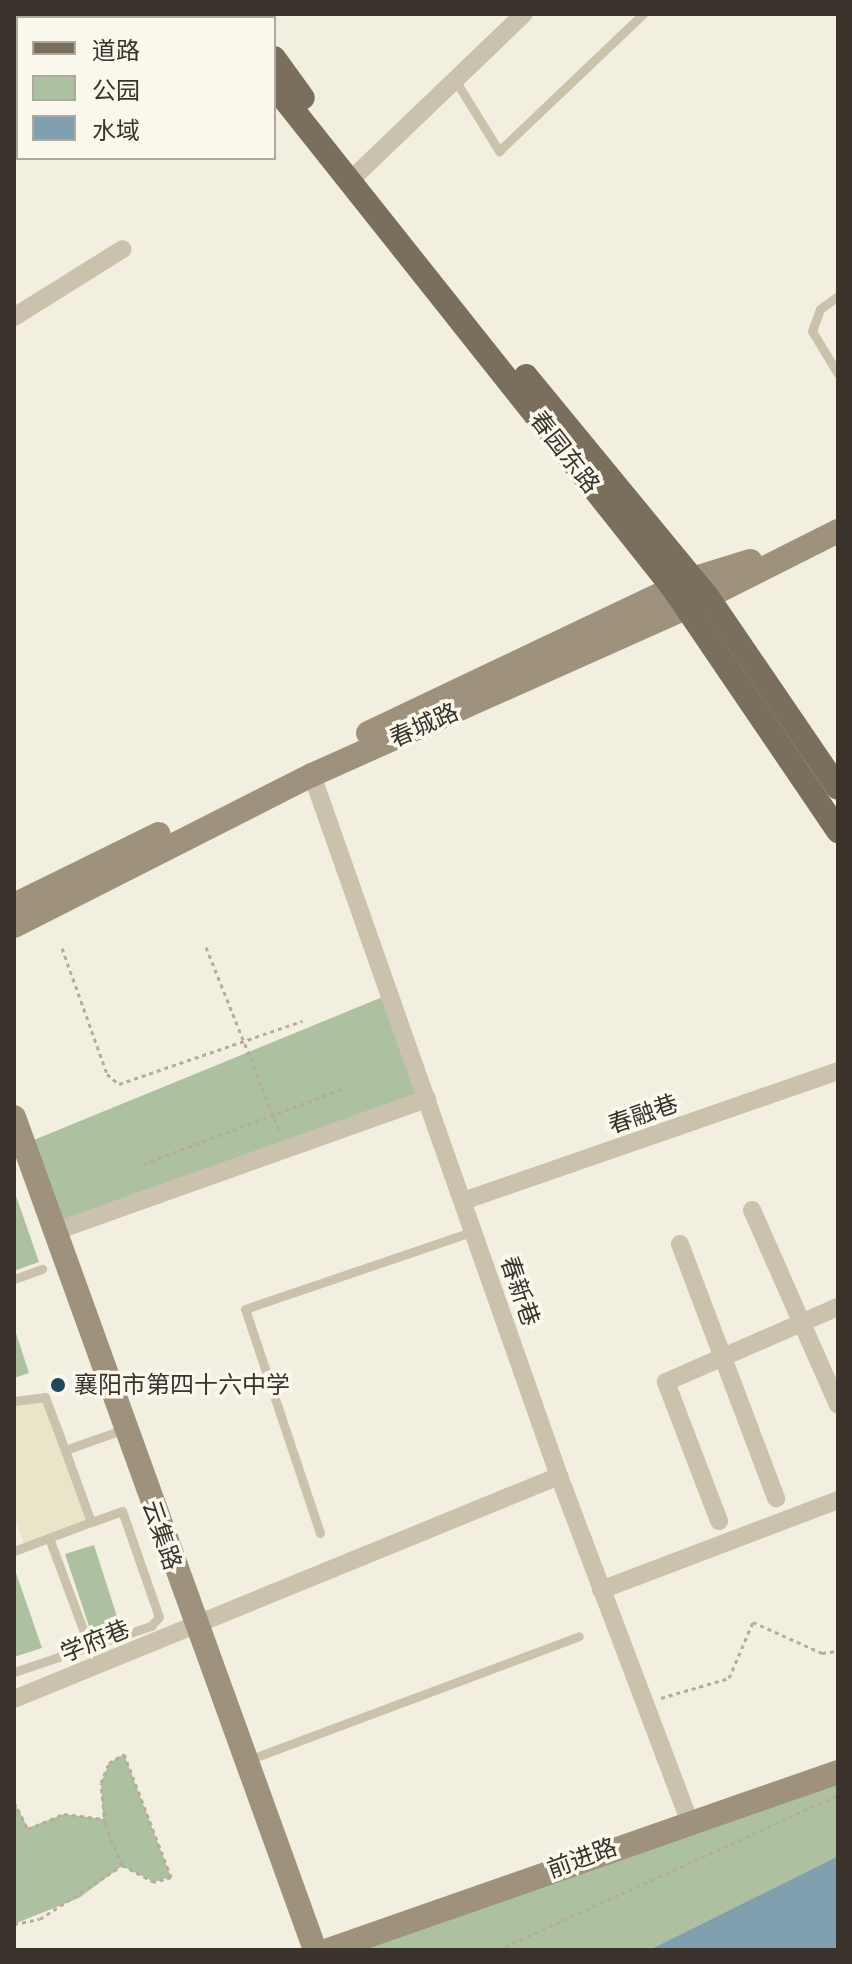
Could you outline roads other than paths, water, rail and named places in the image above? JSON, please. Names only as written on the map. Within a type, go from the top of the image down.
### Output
[{"type":"main road","name":"春园东路","points":[[276,61],[358,173],[690,593],[838,788]]},
{"type":"main road","name":"春园东路","points":[[276,88],[690,593],[838,831]]},
{"type":"street","points":[[358,173],[524,14]]},
{"type":"street","points":[[14,317],[123,249]]},
{"type":"street","name":"春城路","points":[[14,926],[312,775],[762,558],[838,518]]},
{"type":"street","name":"春城路","points":[[14,905],[690,593],[838,531]]},
{"type":"street","name":"春新巷","points":[[312,775],[559,1476],[689,1820]]},
{"type":"street","name":"春融巷","points":[[463,1201],[838,1071]]},
{"type":"street","points":[[56,1231],[427,1099]]},
{"type":"street","name":"云集路","points":[[14,1117],[19,1147],[56,1231],[194,1627],[315,1950]]},
{"type":"street","points":[[752,1210],[804,1321],[838,1405]]},
{"type":"street","points":[[680,1244],[776,1498]]},
{"type":"street","points":[[719,1521],[666,1382],[838,1307]]},
{"type":"street","name":"学府巷","points":[[14,1699],[559,1476]]},
{"type":"street","points":[[601,1590],[838,1500]]},
{"type":"street","name":"前进路","points":[[328,1950],[689,1820],[838,1772]]},
{"type":"lane","points":[[455,80],[499,151],[643,14]]},
{"type":"lane","points":[[838,296],[820,309],[812,331],[838,374]]},
{"type":"lane","points":[[320,1533],[245,1309],[474,1231]]},
{"type":"lane","points":[[14,1279],[42,1269]]},
{"type":"lane","points":[[14,1401],[45,1397],[91,1522]]},
{"type":"lane","points":[[65,1450],[125,1429]]},
{"type":"lane","points":[[14,1551],[122,1511],[159,1617],[90,1648],[14,1672]]},
{"type":"lane","points":[[49,1538],[90,1648]]},
{"type":"lane","points":[[245,1761],[579,1636]]},
{"type":"water","points":[[838,1856],[838,1950],[649,1950]]},
{"type":"place","name":"襄阳市第四十六中学","points":[[58,1385]]}]
